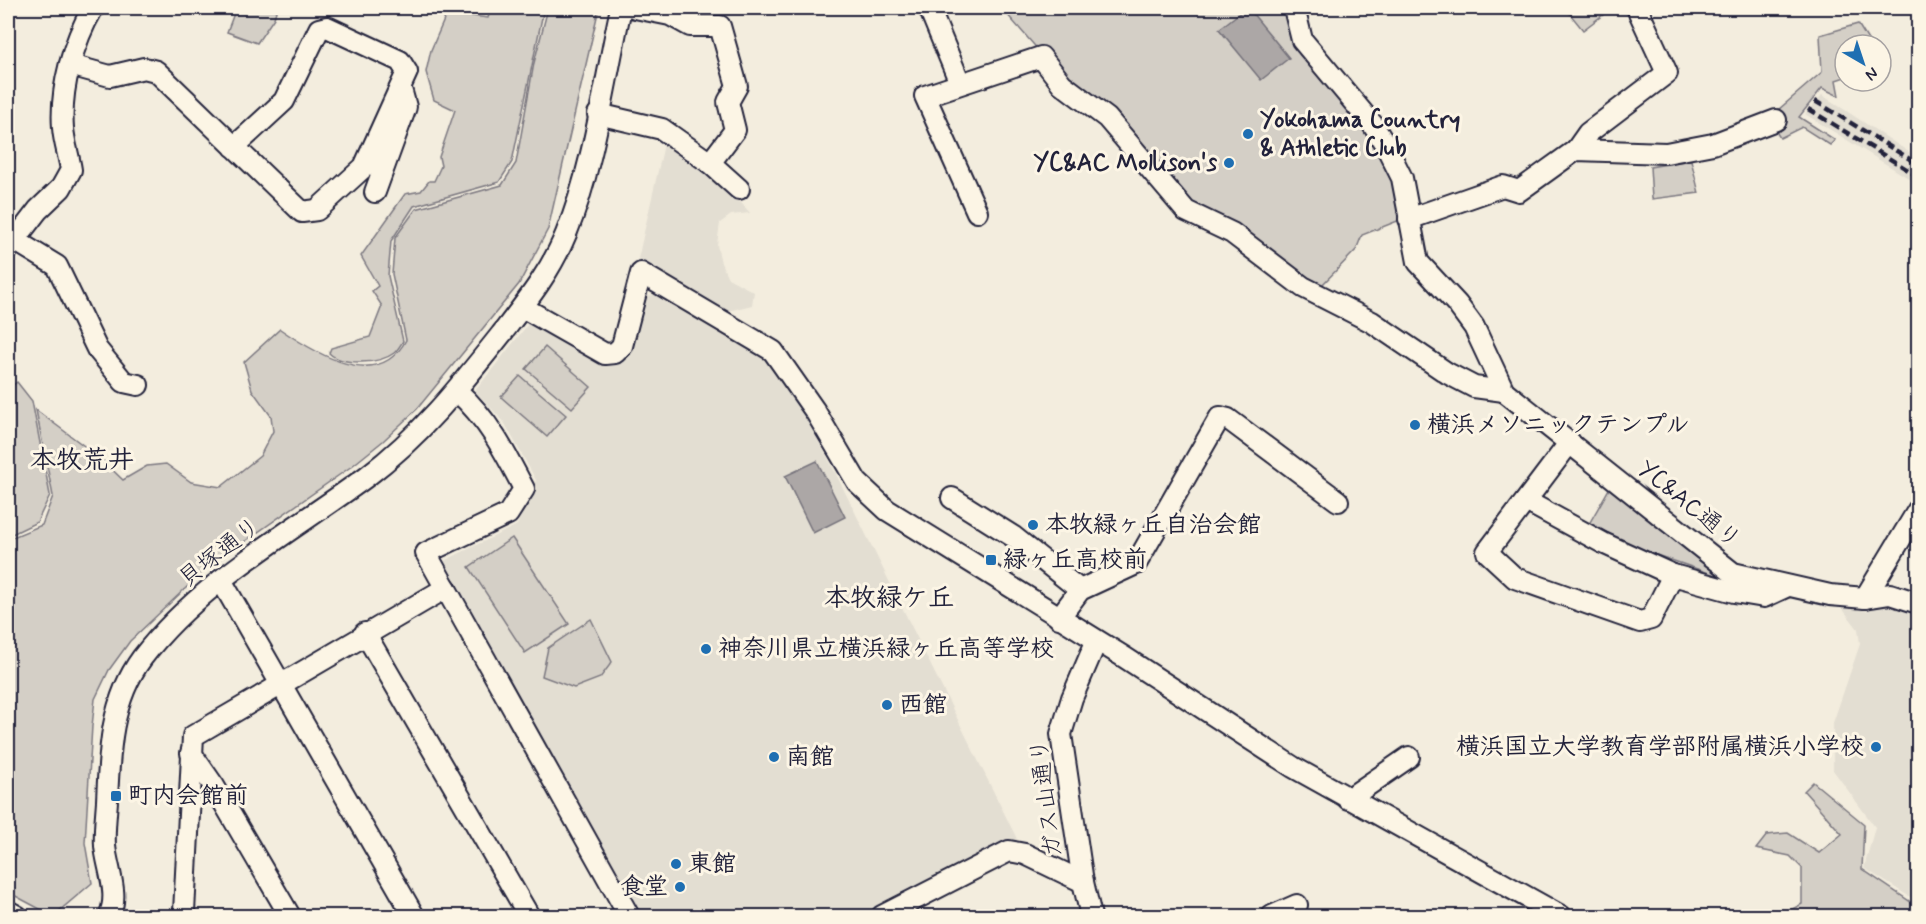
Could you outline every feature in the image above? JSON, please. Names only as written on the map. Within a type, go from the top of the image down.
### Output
[{"type":"street","points":[[93,8],[82,27],[70,65],[64,95],[63,129],[71,170],[61,188],[38,210],[12,245],[57,266],[97,349],[124,382],[138,385]]},
{"type":"street","name":"貝塚通り","points":[[109,916],[113,903],[105,845],[108,779],[113,723],[124,686],[142,658],[172,625],[221,580],[368,475],[431,421],[524,308],[566,236],[582,187],[621,8]]},
{"type":"street","points":[[635,8],[670,15],[690,27],[720,26],[737,86],[728,102],[735,130],[710,163]]},
{"type":"street","points":[[929,8],[960,83]]},
{"type":"street","name":"YC&AC通り","points":[[1294,8],[1302,40],[1373,125],[1386,146],[1402,178],[1418,262],[1457,304],[1474,327],[1504,391],[1733,573],[1788,586],[1865,598],[1890,594],[1918,603]]},
{"type":"street","points":[[1409,219],[1503,186],[1519,191],[1576,150],[1588,133],[1667,73],[1636,8]]},
{"type":"street","points":[[70,65],[110,76],[144,68],[156,71],[234,147],[302,212],[317,210],[364,166],[407,72],[400,61],[327,27],[319,29],[284,101],[234,147]]},
{"type":"street","points":[[976,212],[925,96],[1041,57],[1062,84],[1107,118],[1186,211],[1232,233],[1303,287],[1372,322],[1447,372],[1474,387],[1504,391]]},
{"type":"street","points":[[375,192],[406,107],[400,86]]},
{"type":"street","points":[[598,114],[662,129],[710,163],[739,189]]},
{"type":"street","points":[[1576,150],[1666,153],[1713,144],[1776,120]]},
{"type":"street","points":[[524,308],[605,354],[615,353],[622,346],[641,273],[773,351],[815,411],[857,482],[873,500],[1348,799],[1561,916]]},
{"type":"street","points":[[457,391],[477,409],[492,428],[524,489],[508,514],[426,553],[629,916]]},
{"type":"street","points":[[1059,618],[1080,590],[1136,564],[1220,417],[1228,419],[1338,501]]},
{"type":"street","points":[[1570,442],[1487,552],[1515,578],[1640,622],[1651,619],[1673,575]]},
{"type":"street","points":[[952,498],[1014,537],[1080,590]]},
{"type":"street","points":[[1526,501],[1603,543],[1673,575],[1734,592],[1764,597],[1788,586]]},
{"type":"street","points":[[1865,598],[1918,510]]},
{"type":"street","points":[[221,580],[414,916]]},
{"type":"street","points":[[187,916],[184,912],[193,736],[365,633],[446,588]]},
{"type":"street","points":[[365,633],[529,916]]},
{"type":"street","name":"ガス山通り","points":[[1091,916],[1083,882],[1061,734],[1072,698],[1096,642]]},
{"type":"street","points":[[191,753],[214,786],[290,916]]},
{"type":"street","points":[[1348,799],[1409,757]]},
{"type":"street","points":[[895,914],[1009,851],[1025,854],[1083,882]]},
{"type":"street","points":[[1272,916],[1297,905]]},
{"type":"street","points":[[8,911],[17,916]]},
{"type":"shaded area","points":[[236,8],[277,8],[274,18],[257,43],[227,32]]},
{"type":"shaded area","points":[[491,8],[544,8],[512,162],[499,182],[414,206],[391,241],[388,276],[403,341],[394,353],[380,359],[352,362],[335,357],[329,353],[331,348],[370,337],[382,306],[372,291],[378,286],[361,256],[405,194],[421,191],[429,181],[434,181],[441,166],[439,157],[455,110],[434,100],[426,72],[431,50],[447,13],[488,18]]},
{"type":"shaded area","points":[[548,8],[599,8],[548,229],[519,284],[417,409],[383,441],[352,466],[207,568],[130,641],[109,670],[95,699],[85,843],[92,883],[53,916],[8,892],[8,539],[42,525],[53,496],[36,410],[99,457],[123,480],[147,466],[166,464],[191,482],[221,487],[260,456],[273,431],[271,416],[252,390],[244,362],[280,329],[328,357],[346,363],[363,366],[379,364],[394,356],[406,340],[392,274],[395,238],[416,209],[502,185],[516,163],[534,63]]},
{"type":"shaded area","name":"Yokohama Country & Athletic Club","points":[[998,8],[1289,8],[1289,31],[1300,55],[1319,70],[1386,155],[1405,218],[1362,235],[1356,250],[1319,288],[1182,203],[1067,83],[1006,13]]},
{"type":"shaded area","points":[[1246,8],[1289,58],[1261,80],[1219,29]]},
{"type":"shaded area","points":[[1578,8],[1606,8],[1608,11],[1583,30],[1570,14]]},
{"type":"shaded area","points":[[1858,24],[1864,33],[1833,33],[1833,93],[1838,93],[1839,96],[1822,88],[1799,117],[1835,140],[1830,145],[1802,127],[1780,138],[1775,130],[1784,124],[1778,110],[1822,72],[1820,35]]},
{"type":"shaded area","points":[[1822,95],[1918,158],[1918,184],[1805,114]]},
{"type":"shaded area","points":[[665,140],[730,190],[750,213],[731,215],[720,223],[717,245],[721,263],[728,278],[754,292],[752,305],[724,312],[638,259]]},
{"type":"shaded area","points":[[1691,160],[1699,193],[1652,199],[1650,167]]},
{"type":"shaded area","name":"神奈川県立横浜緑ヶ丘高等学校","points":[[663,294],[772,356],[831,464],[1017,839],[862,916],[638,916],[442,562],[517,525],[536,480],[504,422],[475,391],[529,323],[609,364],[627,356],[644,296]]},
{"type":"shaded area","points":[[545,347],[591,387],[572,408],[526,369]]},
{"type":"shaded area","points":[[520,376],[566,415],[547,437],[501,397]]},
{"type":"shaded area","points":[[17,382],[32,401],[50,495],[37,522],[8,536],[8,389]]},
{"type":"shaded area","points":[[817,461],[845,517],[813,533],[785,476]]},
{"type":"shaded area","points":[[1613,482],[1741,584],[1642,550],[1589,524]]},
{"type":"shaded area","points":[[512,538],[569,624],[525,653],[469,567]]},
{"type":"shaded area","name":"横浜国立大学教育学部附属横浜小学校","points":[[1838,603],[1865,611],[1890,603],[1906,605],[1918,612],[1918,902],[1864,868],[1875,827],[1833,770],[1833,723],[1860,644],[1858,629]]},
{"type":"shaded area","points":[[591,619],[612,662],[600,678],[574,688],[542,676],[548,648]]},
{"type":"shaded area","points":[[1813,782],[1864,824],[1862,869],[1918,907],[1918,916],[1781,915],[1802,904],[1802,868],[1790,856],[1756,849],[1767,835],[1788,833],[1819,853],[1842,834],[1804,791]]},
{"type":"railway","points":[[1815,101],[1918,164]]},
{"type":"railway","points":[[1808,109],[1918,176]]},
{"type":"place","name":"Yokohama Country & Athletic Club","points":[[1248,134]]},
{"type":"place","name":"YC&AC Mollison's","points":[[1229,163]]},
{"type":"place","name":"横浜メソニックテンプル","points":[[1415,425]]},
{"type":"place","name":"本牧緑ヶ丘自治会館","points":[[1033,525]]},
{"type":"place","name":"緑ヶ丘高校前","points":[[991,560]]},
{"type":"place","name":"神奈川県立横浜緑ヶ丘高等学校","points":[[706,649]]},
{"type":"place","name":"西館","points":[[887,705]]},
{"type":"place","name":"横浜国立大学教育学部附属横浜小学校","points":[[1876,747]]},
{"type":"place","name":"南館","points":[[774,757]]},
{"type":"place","name":"町内会館前","points":[[116,796]]},
{"type":"place","name":"東館","points":[[676,864]]},
{"type":"place","name":"食堂","points":[[680,887]]},
{"type":"district","name":"本牧荒井","points":[[82,461]]},
{"type":"district","name":"本牧緑ケ丘","points":[[889,599]]}]
